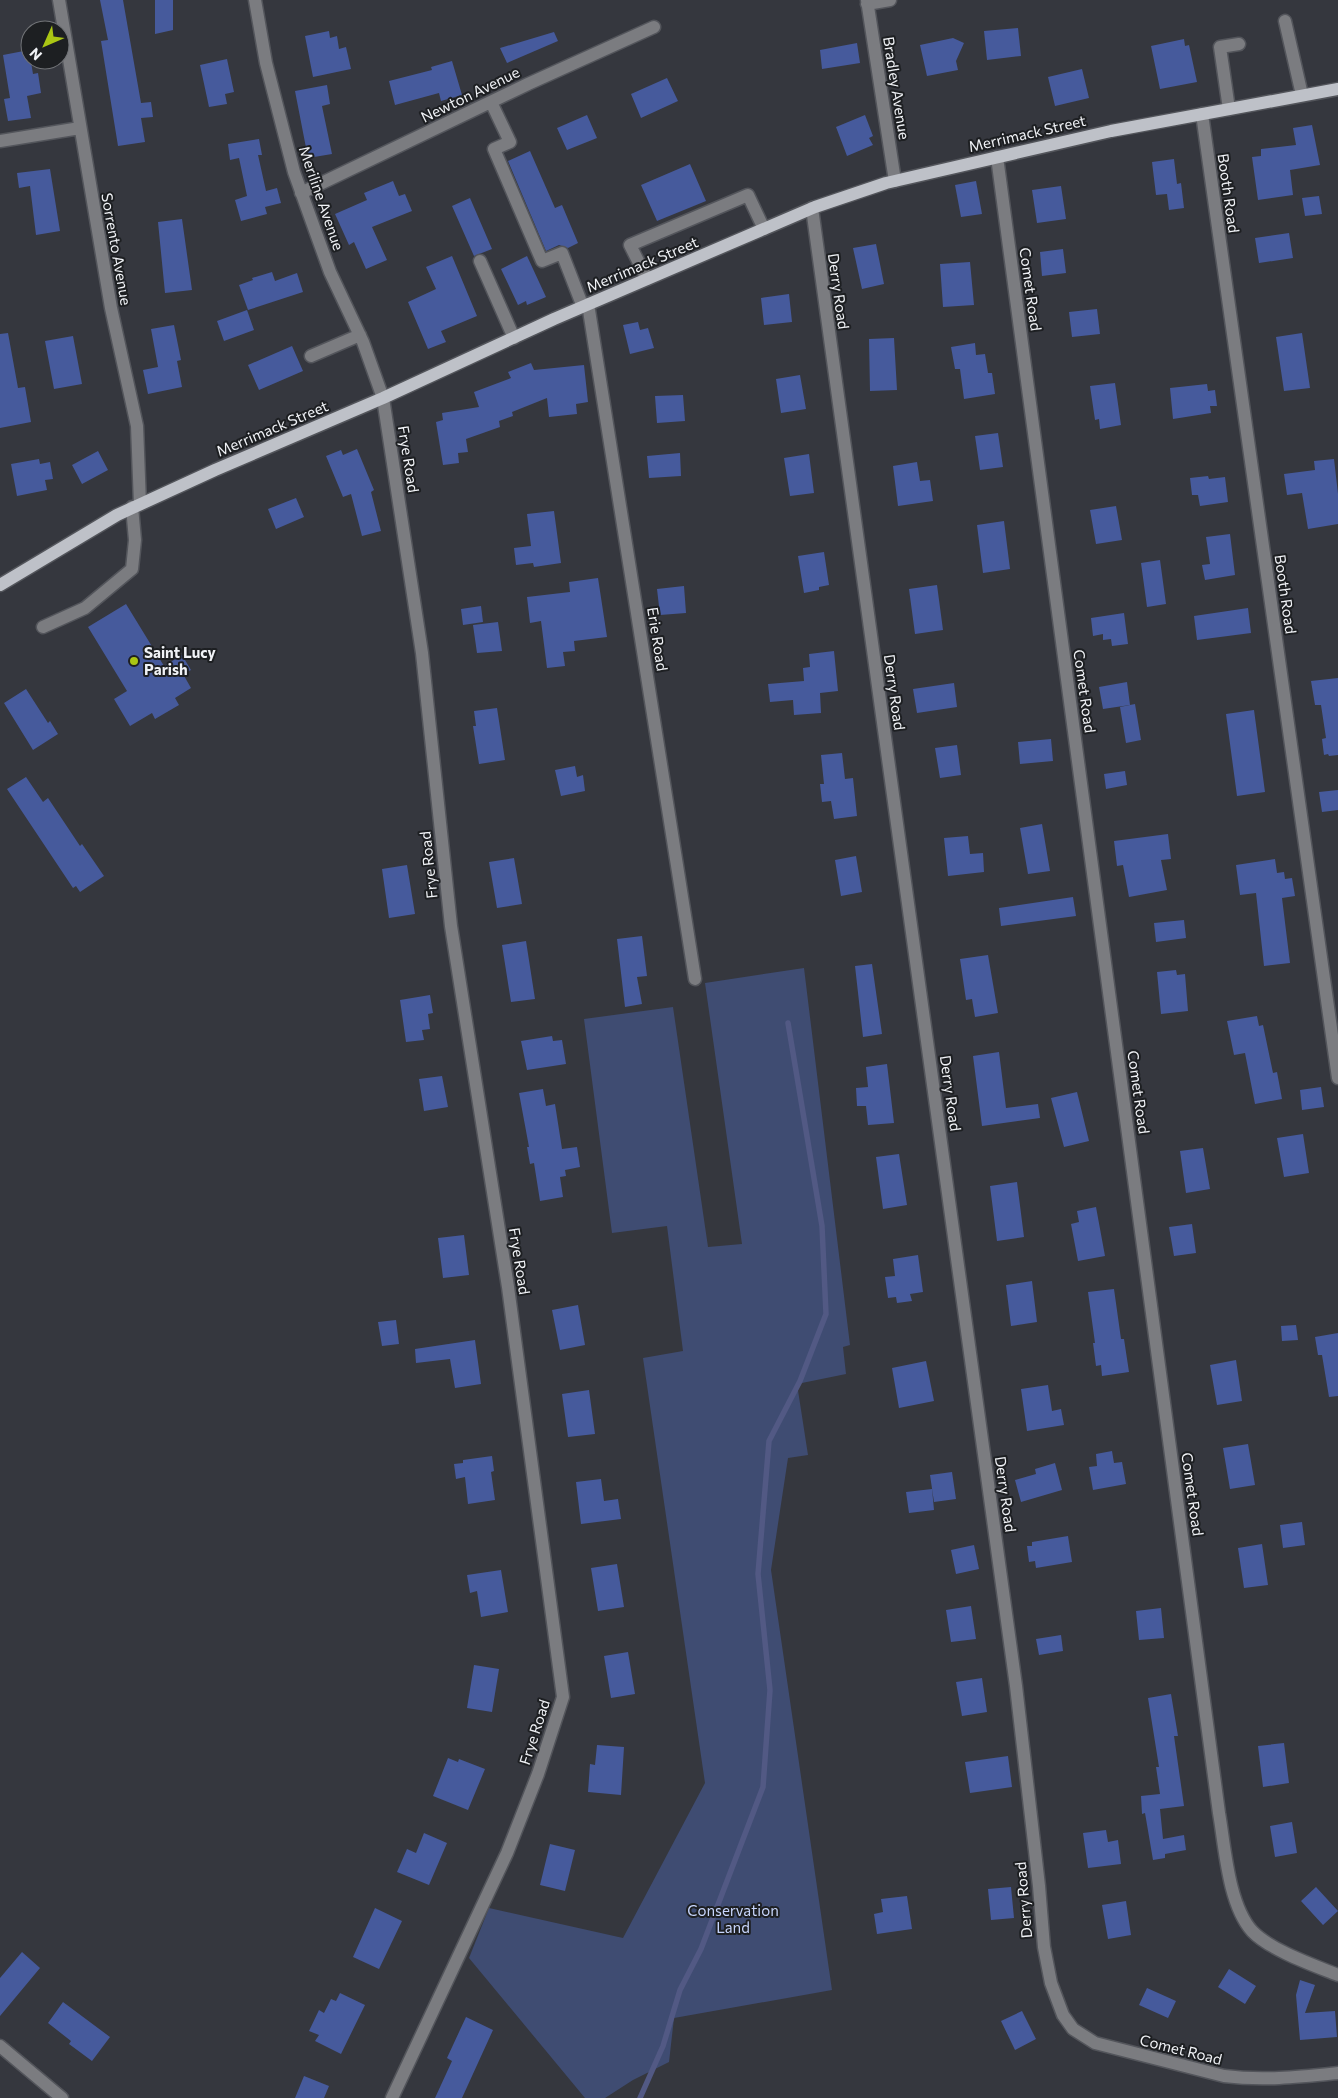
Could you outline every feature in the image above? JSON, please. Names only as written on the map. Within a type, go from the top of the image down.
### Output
[{"type":"main road","name":"Merrimack Street","points":[[0,585],[116,514],[812,208],[895,180],[1111,131],[1338,89]]},
{"type":"street","name":"Sorrento Avenue","points":[[43,627],[85,608],[132,569],[136,505],[137,426],[111,308],[59,0]]},
{"type":"street","name":"Meriline Avenue","points":[[255,0],[266,63],[294,172],[330,272],[360,334],[383,398]]},
{"type":"street","points":[[867,2],[890,0]]},
{"type":"street","name":"Bradley Avenue","points":[[867,2],[895,180]]},
{"type":"street","points":[[1285,20],[1302,95]]},
{"type":"street","name":"Newton Avenue","points":[[301,193],[654,27]]},
{"type":"street","points":[[1229,109],[1220,47],[1239,44]]},
{"type":"street","name":"Erie Road","points":[[491,102],[510,142],[494,149],[542,261],[562,253],[586,306],[695,979]]},
{"type":"street","name":"Booth Road","points":[[1202,114],[1338,1078]]},
{"type":"street","points":[[0,141],[80,128]]},
{"type":"street","name":"Comet Road","points":[[997,157],[1218,1803],[1231,1879],[1238,1906],[1252,1931],[1264,1941],[1302,1961],[1338,1975]]},
{"type":"street","points":[[647,279],[630,245],[748,195],[764,229]]},
{"type":"street","name":"Derry Road","points":[[812,208],[1016,1686],[1044,1946],[1051,1983]]},
{"type":"street","points":[[480,260],[514,338]]},
{"type":"street","points":[[311,356],[360,334]]},
{"type":"street","name":"Frye Road","points":[[383,398],[422,653],[451,926],[508,1287],[563,1696],[538,1774],[507,1853],[392,2098]]},
{"type":"street","name":"Comet Road","points":[[1051,1983],[1067,2022],[1080,2035],[1103,2046],[1233,2077],[1260,2080],[1338,2073]]},
{"type":"street","points":[[0,2046],[62,2098]]},
{"type":"green space","name":"Conservation Land","points":[[804,968],[850,1345],[843,1347],[846,1374],[797,1384],[808,1455],[788,1458],[771,1570],[832,1990],[674,2018],[669,2062],[633,2080],[605,2098],[585,2098],[469,1958],[489,1908],[623,1938],[705,1783],[643,1358],[683,1351],[667,1226],[612,1233],[584,1019],[673,1007],[708,1247],[742,1244],[705,983]]},
{"type":"building","points":[[100,0],[123,0],[141,103],[151,102],[153,117],[141,118],[145,142],[118,146],[101,41],[108,40]]},
{"type":"building","points":[[155,0],[173,0],[173,30],[155,34]]},
{"type":"building","points":[[1018,28],[1021,56],[987,60],[984,31]]},
{"type":"building","points":[[329,31],[330,38],[337,36],[339,49],[346,47],[351,69],[313,77],[305,36]]},
{"type":"building","points":[[554,32],[558,41],[507,63],[500,48]]},
{"type":"building","points":[[953,38],[964,43],[956,61],[958,70],[927,76],[920,45]]},
{"type":"building","points":[[1184,39],[1185,46],[1189,45],[1197,82],[1160,89],[1151,46]]},
{"type":"building","points":[[857,43],[860,63],[822,69],[820,50]]},
{"type":"building","points":[[20,52],[20,70],[32,70],[33,74],[38,73],[41,93],[27,96],[31,118],[8,121],[4,99],[10,98],[3,55]]},
{"type":"building","points":[[227,59],[234,92],[225,94],[227,104],[209,107],[200,65]]},
{"type":"building","points":[[452,61],[462,95],[441,101],[439,93],[395,105],[389,81],[432,70],[431,67]]},
{"type":"building","points":[[1082,69],[1089,98],[1055,106],[1048,77]]},
{"type":"building","points":[[667,78],[678,101],[641,118],[631,94]]},
{"type":"building","points":[[327,85],[330,104],[322,106],[332,154],[308,158],[295,91]]},
{"type":"building","points":[[587,115],[597,138],[567,150],[557,128]]},
{"type":"building","points":[[865,115],[873,136],[869,138],[873,145],[847,156],[836,127]]},
{"type":"building","points":[[1312,125],[1320,165],[1290,170],[1293,195],[1258,200],[1252,157],[1261,156],[1261,149],[1296,145],[1293,128]]},
{"type":"building","points":[[259,139],[262,155],[258,155],[266,191],[277,188],[281,203],[265,207],[267,214],[241,221],[235,200],[247,196],[239,158],[230,160],[228,144]]},
{"type":"building","points":[[530,151],[555,208],[562,205],[578,243],[568,248],[559,245],[546,251],[508,161]]},
{"type":"building","points":[[1174,159],[1177,184],[1181,183],[1184,208],[1169,210],[1167,194],[1156,195],[1152,162]]},
{"type":"building","points":[[690,164],[706,201],[657,221],[641,185]]},
{"type":"building","points":[[50,169],[60,231],[36,235],[30,186],[19,188],[17,173]]},
{"type":"building","points":[[393,181],[399,196],[405,194],[412,211],[372,227],[387,260],[366,269],[354,242],[349,245],[335,214],[367,200],[364,193]]},
{"type":"building","points":[[976,181],[982,214],[961,217],[955,185]]},
{"type":"building","points":[[1061,186],[1066,219],[1037,223],[1032,190]]},
{"type":"building","points":[[1319,196],[1322,214],[1305,216],[1302,198]]},
{"type":"building","points":[[470,198],[492,249],[474,256],[452,206]]},
{"type":"building","points":[[182,219],[192,290],[165,293],[158,222]]},
{"type":"building","points":[[1289,233],[1293,258],[1259,263],[1255,238]]},
{"type":"building","points":[[876,244],[884,284],[862,289],[853,248]]},
{"type":"building","points":[[1063,249],[1066,273],[1042,276],[1040,252]]},
{"type":"building","points":[[452,256],[477,316],[441,331],[446,342],[428,349],[408,302],[436,289],[426,267]]},
{"type":"building","points":[[527,256],[546,297],[527,305],[526,301],[518,305],[501,269]]},
{"type":"building","points":[[970,262],[974,305],[943,307],[940,264]]},
{"type":"building","points":[[272,272],[275,281],[297,273],[303,292],[248,310],[239,285],[253,280],[252,278]]},
{"type":"building","points":[[789,294],[792,322],[764,325],[761,298]]},
{"type":"building","points":[[1097,309],[1100,334],[1072,337],[1069,312]]},
{"type":"building","points":[[247,310],[254,330],[224,341],[217,321]]},
{"type":"building","points":[[638,322],[640,330],[648,328],[654,348],[630,354],[623,325]]},
{"type":"building","points":[[174,325],[181,360],[177,361],[182,387],[148,394],[143,370],[158,367],[151,329]]},
{"type":"building","points":[[8,333],[18,388],[25,387],[31,422],[0,428],[0,334]]},
{"type":"building","points":[[1302,333],[1310,388],[1284,391],[1276,337]]},
{"type":"building","points":[[73,336],[82,384],[54,389],[45,341]]},
{"type":"building","points":[[894,338],[897,390],[870,391],[869,339]]},
{"type":"building","points":[[975,343],[976,355],[985,354],[988,373],[992,373],[995,394],[964,399],[960,369],[955,369],[951,347]]},
{"type":"building","points":[[292,346],[303,371],[259,390],[248,365]]},
{"type":"building","points":[[531,363],[534,370],[584,365],[588,402],[576,404],[577,414],[549,417],[547,398],[512,412],[513,416],[499,421],[500,427],[466,439],[468,452],[458,453],[459,463],[443,465],[436,422],[443,420],[442,413],[479,407],[474,392],[511,378],[508,372]]},
{"type":"building","points":[[800,375],[806,409],[781,413],[776,379]]},
{"type":"building","points":[[1115,383],[1121,425],[1100,429],[1099,419],[1095,420],[1090,386]]},
{"type":"building","points":[[1207,384],[1208,391],[1215,390],[1217,406],[1210,406],[1211,413],[1173,419],[1170,388]]},
{"type":"building","points":[[683,395],[685,421],[657,423],[655,396]]},
{"type":"building","points":[[998,433],[1003,467],[980,470],[975,436]]},
{"type":"building","points":[[357,449],[374,490],[371,492],[381,531],[362,536],[351,494],[343,497],[326,456],[341,450],[343,455]]},
{"type":"building","points":[[98,451],[108,470],[82,484],[72,465]]},
{"type":"building","points":[[680,453],[681,476],[649,478],[647,456]]},
{"type":"building","points":[[809,454],[814,493],[790,496],[784,458]]},
{"type":"building","points":[[39,459],[40,464],[50,462],[53,479],[45,480],[47,490],[17,496],[11,464]]},
{"type":"building","points":[[1334,459],[1338,494],[1338,524],[1308,529],[1302,493],[1287,495],[1284,474],[1315,470],[1314,461]]},
{"type":"building","points":[[917,462],[920,481],[930,480],[933,501],[898,506],[893,466]]},
{"type":"building","points":[[1208,476],[1209,479],[1225,477],[1228,502],[1200,506],[1198,495],[1192,495],[1190,478]]},
{"type":"building","points":[[296,498],[304,517],[276,529],[268,509]]},
{"type":"building","points":[[1116,506],[1122,540],[1096,544],[1090,510]]},
{"type":"building","points":[[554,511],[561,563],[534,567],[533,563],[516,565],[514,548],[531,546],[527,514]]},
{"type":"building","points":[[1004,521],[1010,569],[983,573],[977,525]]},
{"type":"building","points":[[1230,534],[1235,575],[1205,580],[1202,565],[1210,564],[1206,537]]},
{"type":"building","points":[[824,552],[829,585],[819,587],[819,590],[804,593],[798,556]]},
{"type":"building","points":[[1160,560],[1166,604],[1147,607],[1141,563]]},
{"type":"building","points":[[598,578],[607,637],[574,641],[575,651],[563,652],[565,666],[547,668],[541,621],[530,623],[527,597],[570,592],[569,582]]},
{"type":"building","points":[[937,585],[943,630],[915,634],[909,589]]},
{"type":"building","points":[[684,586],[686,613],[660,615],[657,589]]},
{"type":"building","name":"Saint Lucy Parish","points":[[126,604],[164,666],[182,655],[191,670],[183,674],[191,688],[175,698],[179,705],[155,719],[152,713],[130,726],[114,699],[127,691],[88,627]]},
{"type":"building","points":[[481,606],[483,622],[463,625],[461,609]]},
{"type":"building","points":[[1248,608],[1251,633],[1197,640],[1194,616]]},
{"type":"building","points":[[1124,613],[1128,644],[1112,646],[1111,639],[1103,640],[1103,634],[1093,636],[1091,618]]},
{"type":"building","points":[[498,622],[502,651],[477,653],[473,625]]},
{"type":"building","points":[[834,651],[838,691],[820,693],[821,713],[794,715],[793,700],[770,702],[768,684],[804,681],[803,668],[810,667],[809,654]]},
{"type":"building","points":[[1338,678],[1338,755],[1329,756],[1328,754],[1324,755],[1322,739],[1326,738],[1321,705],[1315,705],[1311,681]]},
{"type":"building","points":[[1127,682],[1130,705],[1103,709],[1099,687]]},
{"type":"building","points":[[954,683],[957,707],[917,713],[913,689]]},
{"type":"building","points":[[26,689],[48,723],[50,721],[58,734],[33,750],[4,703]]},
{"type":"building","points":[[1135,704],[1141,740],[1126,743],[1120,707]]},
{"type":"building","points":[[497,708],[505,760],[479,764],[473,726],[476,726],[474,711]]},
{"type":"building","points":[[1254,710],[1265,792],[1237,796],[1226,714]]},
{"type":"building","points":[[1051,739],[1053,761],[1020,764],[1018,742]]},
{"type":"building","points":[[957,745],[961,775],[940,778],[935,748]]},
{"type":"building","points":[[842,753],[845,779],[853,778],[857,816],[834,819],[831,801],[822,802],[820,784],[824,784],[821,755]]},
{"type":"building","points":[[575,766],[577,777],[583,775],[585,791],[561,796],[555,770]]},
{"type":"building","points":[[1125,771],[1127,785],[1106,789],[1104,774]]},
{"type":"building","points":[[26,777],[43,802],[48,798],[80,846],[82,844],[104,876],[80,892],[76,886],[73,888],[7,789]]},
{"type":"building","points":[[1338,790],[1338,810],[1322,812],[1319,792]]},
{"type":"building","points":[[1042,824],[1050,871],[1028,874],[1020,828]]},
{"type":"building","points":[[1168,834],[1171,859],[1161,860],[1167,890],[1129,897],[1123,865],[1117,866],[1114,841]]},
{"type":"building","points":[[968,836],[970,854],[983,853],[984,872],[948,876],[944,838]]},
{"type":"building","points":[[856,856],[862,892],[841,896],[835,860]]},
{"type":"building","points":[[514,858],[522,904],[497,908],[489,862]]},
{"type":"building","points":[[1275,859],[1277,873],[1284,872],[1285,879],[1292,878],[1295,896],[1282,898],[1290,963],[1264,966],[1256,893],[1240,895],[1236,865]]},
{"type":"building","points":[[407,865],[415,914],[389,918],[382,869]]},
{"type":"building","points":[[1073,897],[1076,916],[1001,926],[999,908]]},
{"type":"building","points":[[1184,920],[1186,938],[1156,942],[1154,923]]},
{"type":"building","points":[[642,936],[647,976],[637,977],[642,1004],[625,1007],[617,939]]},
{"type":"building","points":[[526,941],[535,999],[511,1002],[502,945]]},
{"type":"building","points":[[988,955],[998,1013],[975,1017],[972,999],[966,1000],[960,959]]},
{"type":"building","points":[[872,964],[882,1034],[863,1037],[855,966]]},
{"type":"building","points":[[1176,970],[1177,975],[1185,974],[1188,1011],[1161,1014],[1157,972]]},
{"type":"building","points":[[430,995],[433,1013],[428,1014],[430,1029],[422,1030],[424,1040],[406,1042],[400,1000]]},
{"type":"building","points":[[1257,1016],[1259,1026],[1263,1025],[1273,1073],[1277,1072],[1282,1099],[1255,1104],[1245,1053],[1234,1055],[1227,1021]]},
{"type":"building","points":[[552,1036],[553,1041],[562,1040],[566,1064],[527,1070],[521,1041]]},
{"type":"building","points":[[999,1052],[1006,1108],[1038,1104],[1040,1118],[982,1126],[973,1056]]},
{"type":"building","points":[[887,1064],[894,1123],[868,1125],[866,1106],[857,1106],[856,1088],[868,1087],[866,1067]]},
{"type":"building","points":[[442,1076],[448,1107],[424,1111],[419,1079]]},
{"type":"building","points":[[1321,1087],[1324,1107],[1302,1110],[1300,1090]]},
{"type":"building","points":[[543,1089],[546,1106],[555,1104],[562,1149],[577,1147],[580,1167],[565,1170],[566,1176],[560,1177],[563,1197],[540,1201],[534,1163],[530,1164],[527,1147],[529,1147],[519,1093]]},
{"type":"building","points":[[1077,1092],[1089,1141],[1064,1147],[1051,1098]]},
{"type":"building","points":[[1303,1134],[1309,1173],[1284,1177],[1277,1138]]},
{"type":"building","points":[[1203,1148],[1210,1189],[1186,1193],[1180,1151]]},
{"type":"building","points":[[899,1154],[907,1205],[883,1209],[876,1157]]},
{"type":"building","points":[[1017,1182],[1024,1237],[997,1241],[990,1186]]},
{"type":"building","points":[[1096,1207],[1105,1256],[1078,1261],[1071,1224],[1079,1222],[1077,1211]]},
{"type":"building","points":[[1192,1224],[1196,1253],[1174,1256],[1169,1227]]},
{"type":"building","points":[[464,1235],[469,1275],[443,1278],[438,1238]]},
{"type":"building","points":[[918,1255],[923,1292],[910,1294],[912,1301],[897,1303],[896,1297],[888,1298],[885,1277],[895,1276],[893,1259]]},
{"type":"building","points":[[1032,1281],[1037,1322],[1011,1326],[1006,1285]]},
{"type":"building","points":[[1114,1289],[1121,1339],[1124,1339],[1129,1372],[1102,1376],[1101,1365],[1096,1366],[1088,1292]]},
{"type":"building","points":[[578,1305],[585,1345],[560,1350],[552,1310]]},
{"type":"building","points":[[396,1320],[399,1344],[382,1346],[378,1322]]},
{"type":"building","points":[[1296,1325],[1298,1340],[1282,1341],[1281,1326]]},
{"type":"building","points":[[1338,1333],[1338,1396],[1329,1397],[1322,1355],[1318,1355],[1315,1337]]},
{"type":"building","points":[[475,1340],[481,1384],[455,1388],[450,1359],[416,1363],[415,1349]]},
{"type":"building","points":[[1236,1360],[1242,1401],[1217,1405],[1210,1365]]},
{"type":"building","points":[[926,1361],[934,1401],[899,1408],[892,1368]]},
{"type":"building","points":[[1048,1385],[1052,1411],[1061,1409],[1064,1425],[1027,1431],[1021,1389]]},
{"type":"building","points":[[589,1390],[595,1434],[568,1437],[562,1394]]},
{"type":"building","points":[[1248,1444],[1255,1485],[1230,1489],[1223,1448]]},
{"type":"building","points":[[1112,1451],[1114,1463],[1122,1462],[1126,1484],[1093,1490],[1089,1467],[1097,1466],[1096,1454]]},
{"type":"building","points":[[492,1456],[494,1471],[491,1472],[495,1500],[468,1504],[465,1477],[456,1479],[454,1464],[463,1463],[463,1460]]},
{"type":"building","points":[[1055,1463],[1062,1490],[1021,1502],[1015,1480],[1036,1474],[1035,1469]]},
{"type":"building","points":[[952,1472],[956,1499],[934,1502],[930,1475]]},
{"type":"building","points":[[601,1479],[604,1501],[618,1499],[621,1519],[581,1524],[576,1482]]},
{"type":"building","points":[[932,1489],[934,1510],[909,1513],[906,1492]]},
{"type":"building","points":[[1302,1522],[1305,1545],[1283,1548],[1280,1525]]},
{"type":"building","points":[[1068,1536],[1072,1562],[1036,1568],[1035,1561],[1029,1562],[1027,1546],[1032,1546],[1032,1542]]},
{"type":"building","points":[[1262,1544],[1268,1585],[1244,1588],[1238,1548]]},
{"type":"building","points":[[974,1545],[979,1569],[956,1574],[951,1550]]},
{"type":"building","points":[[617,1564],[624,1607],[598,1611],[591,1568]]},
{"type":"building","points":[[501,1570],[508,1612],[481,1617],[477,1591],[470,1593],[467,1575]]},
{"type":"building","points":[[971,1606],[976,1639],[951,1642],[946,1610]]},
{"type":"building","points":[[1161,1608],[1164,1638],[1139,1640],[1136,1611]]},
{"type":"building","points":[[1061,1635],[1063,1651],[1039,1655],[1036,1639]]},
{"type":"building","points":[[628,1652],[635,1694],[611,1698],[604,1656]]},
{"type":"building","points":[[474,1665],[499,1669],[492,1712],[467,1708]]},
{"type":"building","points":[[982,1678],[987,1712],[962,1716],[956,1682]]},
{"type":"building","points":[[1171,1694],[1178,1736],[1174,1736],[1184,1806],[1160,1809],[1163,1839],[1184,1835],[1186,1850],[1165,1854],[1165,1858],[1153,1860],[1145,1813],[1142,1814],[1141,1796],[1160,1794],[1156,1767],[1159,1767],[1148,1698]]},
{"type":"building","points":[[1284,1743],[1289,1783],[1263,1787],[1258,1746]]},
{"type":"building","points":[[597,1745],[624,1747],[621,1795],[588,1792],[590,1764],[595,1765]]},
{"type":"building","points":[[1008,1756],[1012,1787],[970,1793],[965,1762]]},
{"type":"building","points":[[448,1758],[458,1762],[459,1759],[485,1769],[468,1810],[433,1796]]},
{"type":"building","points":[[1292,1822],[1297,1853],[1275,1857],[1270,1826]]},
{"type":"building","points":[[1106,1830],[1108,1842],[1118,1840],[1121,1864],[1088,1868],[1083,1833]]},
{"type":"building","points":[[424,1833],[447,1843],[429,1885],[397,1872],[407,1849],[416,1853]]},
{"type":"building","points":[[550,1844],[575,1850],[565,1891],[540,1885]]},
{"type":"building","points":[[1011,1887],[1014,1918],[991,1920],[988,1889]]},
{"type":"building","points":[[1316,1887],[1338,1911],[1323,1925],[1301,1901]]},
{"type":"building","points":[[907,1896],[912,1929],[877,1934],[874,1914],[883,1912],[881,1899]]},
{"type":"building","points":[[1126,1901],[1131,1935],[1108,1939],[1102,1905]]},
{"type":"building","points":[[375,1908],[402,1921],[379,1969],[353,1957]]},
{"type":"building","points":[[22,1952],[40,1968],[0,2016],[0,1978]]},
{"type":"building","points":[[1229,1969],[1256,1986],[1245,2004],[1218,1987]]},
{"type":"building","points":[[1300,1980],[1315,1985],[1305,2013],[1335,2011],[1337,2037],[1300,2040],[1296,1995]]},
{"type":"building","points":[[1147,1988],[1176,2001],[1168,2018],[1139,2005]]},
{"type":"building","points":[[340,1993],[365,2005],[341,2054],[315,2041],[319,2035],[309,2031],[319,2010],[324,2013],[331,1999],[336,2001]]},
{"type":"building","points":[[63,2002],[110,2037],[92,2061],[69,2044],[71,2041],[48,2023]]},
{"type":"building","points":[[1022,2011],[1036,2039],[1015,2050],[1001,2021]]},
{"type":"building","points":[[466,2017],[493,2030],[462,2098],[435,2098],[452,2061],[447,2058]]},
{"type":"building","points":[[304,2076],[329,2086],[324,2098],[295,2098]]},
{"type":"waterway","points":[[640,2098],[663,2046],[680,1990],[701,1949],[763,1787],[770,1690],[758,1574],[769,1441],[800,1381],[826,1314],[822,1226],[788,1023]]},
{"type":"place","name":"Saint Lucy Parish","points":[[134,661]]}]
